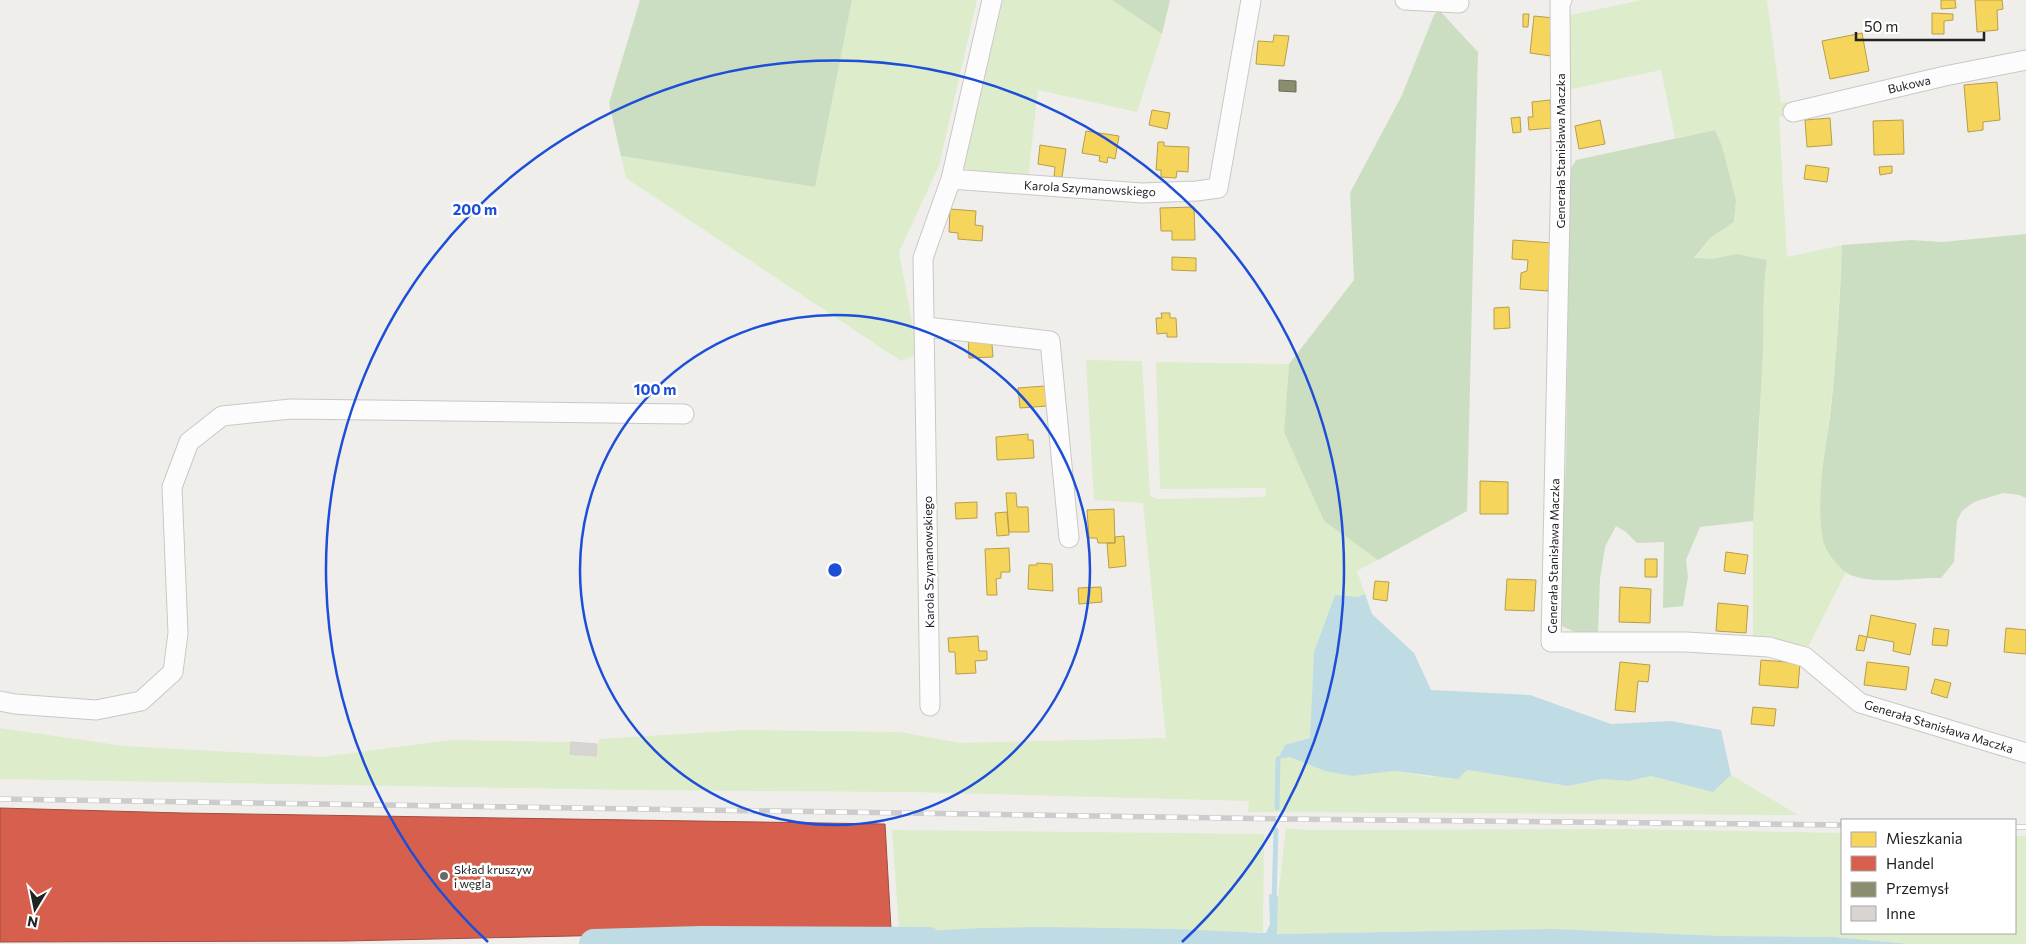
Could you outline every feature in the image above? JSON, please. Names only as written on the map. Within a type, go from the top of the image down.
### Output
[{"type":"street","name":"Karola Szymanowskiego","points":[[930,706],[924,258],[951,179],[992,0]]},
{"type":"street","name":"Karola Szymanowskiego","points":[[951,179],[1142,193],[1197,191],[1218,188],[1251,0]]},
{"type":"street","points":[[1405,0],[1459,3]]},
{"type":"street","name":"Generała Stanisława Maczka","points":[[1562,0],[1560,4],[1561,164],[1551,642],[1686,642],[1769,647],[1805,657],[1860,703],[2026,753]]},
{"type":"street","name":"Bukowa","points":[[1793,112],[1946,76],[2026,60]]},
{"type":"street","points":[[926,327],[1050,340],[1069,538]]},
{"type":"street","points":[[0,701],[15,704],[96,710],[141,701],[173,672],[178,633],[172,487],[189,442],[222,416],[291,409],[684,414]]},
{"type":"green space","points":[[640,0],[852,0],[815,187],[621,156],[609,103]]},
{"type":"green space","points":[[852,0],[977,0],[939,166],[899,252],[918,354],[901,361],[626,178],[621,156],[815,187]]},
{"type":"green space","points":[[1003,0],[1112,0],[1162,34],[1137,112],[1038,90],[1028,179],[976,175],[964,167]]},
{"type":"green space","points":[[1112,0],[1170,0],[1162,34]]},
{"type":"green space","points":[[1642,0],[1767,0],[1781,103],[1788,102],[1787,115],[1779,117],[1787,257],[1842,245],[1836,358],[1820,498],[1833,558],[1846,572],[1807,649],[1753,639],[1753,521],[1759,443],[1763,285],[1767,260],[1737,254],[1712,259],[1694,259],[1710,238],[1734,222],[1736,200],[1722,146],[1715,130],[1675,138],[1661,70],[1567,90],[1566,16]]},
{"type":"green space","points":[[1439,10],[1478,52],[1467,511],[1378,560],[1324,521],[1284,432],[1289,364],[1354,280],[1350,193],[1402,95],[1434,15]]},
{"type":"green space","points":[[1715,130],[1722,146],[1736,200],[1734,222],[1710,238],[1694,258],[1712,259],[1737,254],[1767,260],[1764,283],[1763,352],[1753,521],[1700,527],[1686,560],[1688,577],[1683,606],[1663,608],[1664,542],[1637,543],[1626,532],[1616,526],[1605,547],[1600,579],[1598,635],[1581,635],[1562,626],[1559,613],[1566,462],[1570,170],[1576,160]]},
{"type":"green space","points":[[2026,234],[2026,498],[2003,493],[1974,502],[1962,511],[1957,521],[1954,562],[1941,578],[1877,580],[1853,576],[1841,568],[1826,548],[1823,540],[1820,507],[1822,474],[1835,367],[1842,245],[1911,240],[1942,242]]},
{"type":"green space","points":[[1086,360],[1142,361],[1150,496],[1158,499],[1265,497],[1266,488],[1160,489],[1156,362],[1289,364],[1284,432],[1324,521],[1378,560],[1357,571],[1365,594],[1358,597],[1314,652],[1310,739],[1285,745],[1279,759],[1290,757],[1325,771],[1352,776],[1394,771],[1431,777],[1467,770],[1568,786],[1602,779],[1629,781],[1651,776],[1713,792],[1731,775],[1798,815],[1248,812],[1249,801],[911,792],[632,790],[0,779],[0,728],[124,746],[321,757],[452,740],[571,742],[570,754],[596,756],[599,739],[745,730],[901,732],[959,743],[1166,738],[1143,503],[1094,500]]},
{"type":"green space","points":[[1286,828],[1306,830],[1628,829],[1841,833],[1841,934],[2016,934],[2016,836],[2026,836],[2026,944],[1911,944],[1833,937],[1723,936],[1553,929],[1277,934],[1278,897]]},
{"type":"green space","points":[[892,830],[1264,834],[1263,932],[899,930]]},
{"type":"water","points":[[1365,594],[1372,614],[1414,653],[1431,690],[1530,695],[1611,724],[1671,721],[1721,730],[1731,775],[1713,792],[1651,776],[1629,781],[1602,779],[1568,786],[1467,770],[1458,779],[1394,771],[1352,776],[1325,771],[1290,757],[1278,759],[1285,745],[1310,738],[1314,652],[1335,595],[1358,597]]},
{"type":"water","points":[[1269,894],[1278,897],[1277,934],[1553,929],[1723,936],[1833,937],[1910,944],[886,944],[887,933],[983,928],[1172,929],[1266,933],[1270,924]]},
{"type":"building: Mieszkania","points":[[1941,0],[1955,0],[1956,8],[1941,9]]},
{"type":"building: Mieszkania","points":[[1975,0],[2002,0],[2003,9],[1997,10],[1998,30],[1977,32]]},
{"type":"building: Mieszkania","points":[[1932,13],[1953,14],[1953,20],[1944,21],[1944,34],[1932,34]]},
{"type":"building: Mieszkania","points":[[1523,14],[1529,14],[1528,27],[1523,27]]},
{"type":"building: Mieszkania","points":[[1534,16],[1554,18],[1551,56],[1530,53]]},
{"type":"building: Mieszkania","points":[[1862,33],[1869,71],[1830,79],[1822,41]]},
{"type":"building: Mieszkania","points":[[1274,35],[1289,36],[1284,66],[1256,64],[1258,41],[1273,42]]},
{"type":"building: Mieszkania","points":[[1997,82],[2000,120],[1983,122],[1983,130],[1968,132],[1964,85]]},
{"type":"building: Mieszkania","points":[[1550,100],[1552,128],[1529,130],[1528,117],[1533,117],[1532,102]]},
{"type":"building: Mieszkania","points":[[1152,110],[1170,113],[1167,129],[1149,125]]},
{"type":"building: Mieszkania","points":[[1520,117],[1521,132],[1513,133],[1511,118]]},
{"type":"building: Mieszkania","points":[[1830,118],[1832,145],[1807,147],[1805,120]]},
{"type":"building: Mieszkania","points":[[1600,120],[1605,144],[1579,149],[1575,126]]},
{"type":"building: Mieszkania","points":[[1903,120],[1904,154],[1874,155],[1873,121]]},
{"type":"building: Mieszkania","points":[[1086,131],[1119,136],[1115,159],[1108,157],[1107,163],[1099,161],[1100,156],[1082,153]]},
{"type":"building: Mieszkania","points":[[1158,142],[1164,142],[1164,146],[1189,147],[1188,172],[1177,171],[1176,178],[1161,177],[1161,170],[1156,170]]},
{"type":"building: Mieszkania","points":[[1040,145],[1066,149],[1062,177],[1054,176],[1055,167],[1038,164]]},
{"type":"building: Mieszkania","points":[[1806,165],[1829,168],[1827,182],[1804,179]]},
{"type":"building: Mieszkania","points":[[1892,166],[1892,173],[1880,175],[1879,167]]},
{"type":"building: Mieszkania","points":[[1194,207],[1195,240],[1172,240],[1172,231],[1161,231],[1160,208]]},
{"type":"building: Mieszkania","points":[[950,209],[976,211],[975,225],[983,226],[982,241],[958,239],[958,233],[949,232]]},
{"type":"building: Mieszkania","points":[[1513,240],[1552,243],[1548,291],[1520,289],[1521,273],[1527,271],[1528,260],[1512,259]]},
{"type":"building: Mieszkania","points":[[1172,257],[1196,258],[1196,271],[1172,270]]},
{"type":"building: Mieszkania","points":[[1509,307],[1510,328],[1494,329],[1494,308]]},
{"type":"building: Mieszkania","points":[[1161,313],[1170,313],[1170,318],[1176,318],[1177,337],[1167,337],[1167,333],[1157,334],[1156,318],[1162,318]]},
{"type":"building: Mieszkania","points":[[991,333],[993,357],[969,358],[968,335]]},
{"type":"building: Mieszkania","points":[[1045,386],[1047,406],[1020,408],[1018,388]]},
{"type":"building: Mieszkania","points":[[1028,434],[1028,440],[1033,440],[1034,458],[997,460],[996,437]]},
{"type":"building: Mieszkania","points":[[1480,481],[1508,482],[1508,514],[1480,514]]},
{"type":"building: Mieszkania","points":[[1006,493],[1016,493],[1017,507],[1028,507],[1029,532],[1009,532]]},
{"type":"building: Mieszkania","points":[[977,502],[977,518],[956,519],[955,503]]},
{"type":"building: Mieszkania","points":[[1114,509],[1115,543],[1098,543],[1097,538],[1089,538],[1087,510]]},
{"type":"building: Mieszkania","points":[[1007,512],[1009,535],[997,536],[995,513]]},
{"type":"building: Mieszkania","points":[[1124,536],[1126,566],[1109,568],[1107,543],[1115,543],[1115,537]]},
{"type":"building: Mieszkania","points":[[1009,548],[1010,572],[1001,572],[1001,578],[996,579],[997,595],[987,595],[985,549]]},
{"type":"building: Mieszkania","points":[[1726,552],[1748,555],[1745,574],[1724,571]]},
{"type":"building: Mieszkania","points":[[1645,559],[1657,559],[1657,577],[1645,577]]},
{"type":"building: Mieszkania","points":[[1037,563],[1052,564],[1053,591],[1028,589],[1029,565],[1037,565]]},
{"type":"building: Mieszkania","points":[[1507,579],[1536,580],[1534,611],[1505,610]]},
{"type":"building: Mieszkania","points":[[1375,581],[1389,582],[1387,601],[1373,599]]},
{"type":"building: Mieszkania","points":[[1101,587],[1102,602],[1079,604],[1078,588]]},
{"type":"building: Mieszkania","points":[[1620,587],[1651,589],[1650,623],[1619,622]]},
{"type":"building: Mieszkania","points":[[1718,603],[1748,606],[1746,633],[1716,631]]},
{"type":"building: Mieszkania","points":[[1871,615],[1916,624],[1910,655],[1893,651],[1894,642],[1867,637]]},
{"type":"building: Mieszkania","points":[[1934,628],[1949,630],[1947,646],[1932,645]]},
{"type":"building: Mieszkania","points":[[2006,628],[2026,630],[2026,654],[2004,652]]},
{"type":"building: Mieszkania","points":[[1859,635],[1867,637],[1864,651],[1856,650]]},
{"type":"building: Mieszkania","points":[[978,636],[979,651],[987,651],[987,660],[975,661],[976,673],[956,674],[955,652],[949,652],[948,638]]},
{"type":"building: Mieszkania","points":[[1761,660],[1800,663],[1798,688],[1759,685]]},
{"type":"building: Mieszkania","points":[[1620,662],[1650,665],[1648,682],[1638,681],[1635,712],[1615,710]]},
{"type":"building: Mieszkania","points":[[1867,662],[1909,667],[1906,690],[1864,685]]},
{"type":"building: Mieszkania","points":[[1935,679],[1951,683],[1947,698],[1931,693]]},
{"type":"building: Mieszkania","points":[[1753,707],[1776,709],[1774,726],[1751,724]]},
{"type":"building: Handel","name":"Skład kruszyw i węgla","points":[[0,808],[182,813],[885,824],[891,929],[344,941],[0,942]]},
{"type":"building: Przemysł","points":[[1279,80],[1296,81],[1296,92],[1279,91]]},
{"type":"building: Inne","points":[[571,742],[597,744],[596,756],[570,754]]},
{"type":"waterway","points":[[1277,808],[1278,759]]},
{"type":"waterway","points":[[1274,902],[1276,830]]},
{"type":"waterway","points":[[594,944],[701,941],[928,942]]},
{"type":"railway","points":[[0,799],[1285,819],[1841,825]]},
{"type":"railway","points":[[2016,827],[2026,827]]},
{"type":"place","name":"Skład kruszyw i węgla","points":[[444,876]]}]
